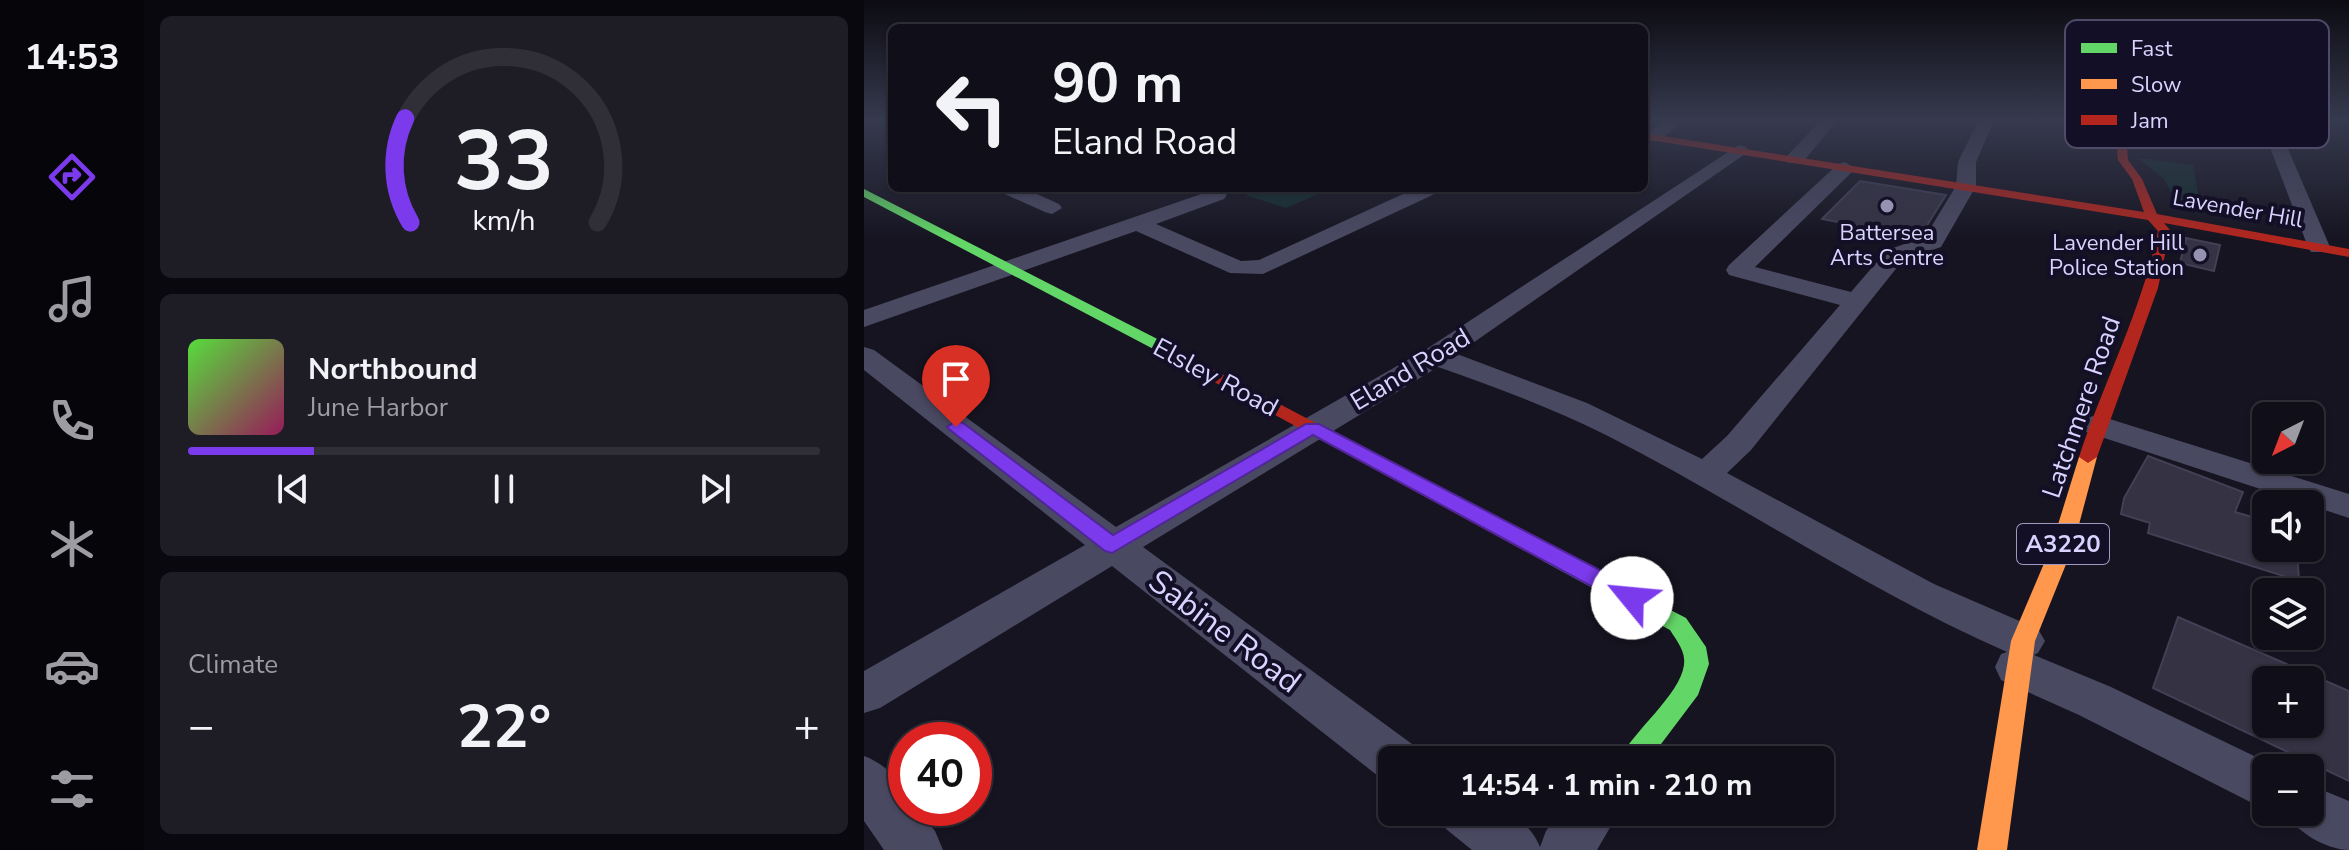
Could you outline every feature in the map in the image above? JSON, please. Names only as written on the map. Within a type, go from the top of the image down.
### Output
[{"type":"main road","name":"Lavender Hill","points":[[1804,161],[1845,168],[1966,178],[2152,217],[2349,253]]},
{"type":"main road","name":"A3220","points":[[2123,161],[2137,179],[2152,217]]},
{"type":"main road","name":"Elsley Road","points":[[864,192],[1014,268],[1678,624],[1690,638],[1697,663],[1695,672],[1685,693],[1644,746]]},
{"type":"main road","name":"Latchmere Road","points":[[1992,850],[2020,654],[2062,547],[2097,425],[2121,373],[2162,244],[2164,230],[2152,217]]},
{"type":"street","name":"Eland Road","points":[[864,694],[1435,356],[1723,161]]},
{"type":"street","points":[[1705,475],[1739,443],[1895,255],[1933,242],[1966,178],[1970,161]]},
{"type":"street","points":[[2284,161],[2319,247]]},
{"type":"street","points":[[1845,168],[1738,270],[1856,301]]},
{"type":"street","points":[[1016,192],[1052,208]]},
{"type":"street","points":[[1138,224],[1238,268],[1250,269],[1263,267],[1423,192]]},
{"type":"street","points":[[864,319],[1217,195]]},
{"type":"street","name":"Sabine Road","points":[[864,356],[1378,747]]},
{"type":"street","points":[[1435,356],[1617,428],[1974,621],[2095,701],[2252,780]]},
{"type":"street","points":[[2097,425],[2349,506]]},
{"type":"street","points":[[864,779],[916,850]]},
{"type":"street","points":[[2324,816],[2349,828]]},
{"type":"street","points":[[1482,826],[1514,850]]},
{"type":"street","points":[[1565,850],[1583,826]]},
{"type":"green space","points":[[2140,161],[2193,165],[2202,215],[2181,208],[2163,178]]},
{"type":"green space","points":[[1253,192],[1318,194],[1286,208],[1245,195]]},
{"type":"building","name":"Battersea Arts Centre","points":[[1860,181],[1946,195],[1921,235],[1915,237],[1822,219]]},
{"type":"building","name":"Lavender Hill Police Station","points":[[2186,238],[2220,245],[2214,271],[2180,263]]},
{"type":"building","points":[[2148,456],[2243,492],[2235,512],[2252,517],[2252,562],[2298,562],[2299,578],[2290,578],[2148,533],[2150,523],[2121,514],[2124,498]]},
{"type":"building","points":[[2178,617],[2291,666],[2252,666],[2252,735],[2153,688]]},
{"type":"building","points":[[2324,680],[2349,691],[2349,781],[2324,769],[2324,754],[2292,754],[2258,738],[2324,738]]},
{"type":"traffic: fast","points":[[864,192],[1167,350]]},
{"type":"traffic: fast","points":[[1553,557],[1678,624],[1694,647],[1697,664],[1689,687],[1644,746]]},
{"type":"traffic: slow","points":[[1992,850],[2023,641],[2062,547],[2088,457]]},
{"type":"traffic: jam","points":[[1802,161],[2104,208],[2349,253]]},
{"type":"traffic: jam","points":[[2088,457],[2151,288],[2164,230],[2152,217],[2137,179],[2123,161]]},
{"type":"traffic: jam","points":[[1167,350],[1553,557]]},
{"type":"place","name":"Battersea Arts Centre","points":[[1887,206]]},
{"type":"place","name":"Lavender Hill Police Station","points":[[2200,255]]},
{"type":"route","points":[[956,427],[1112,546],[1313,428],[1632,598]]}]
